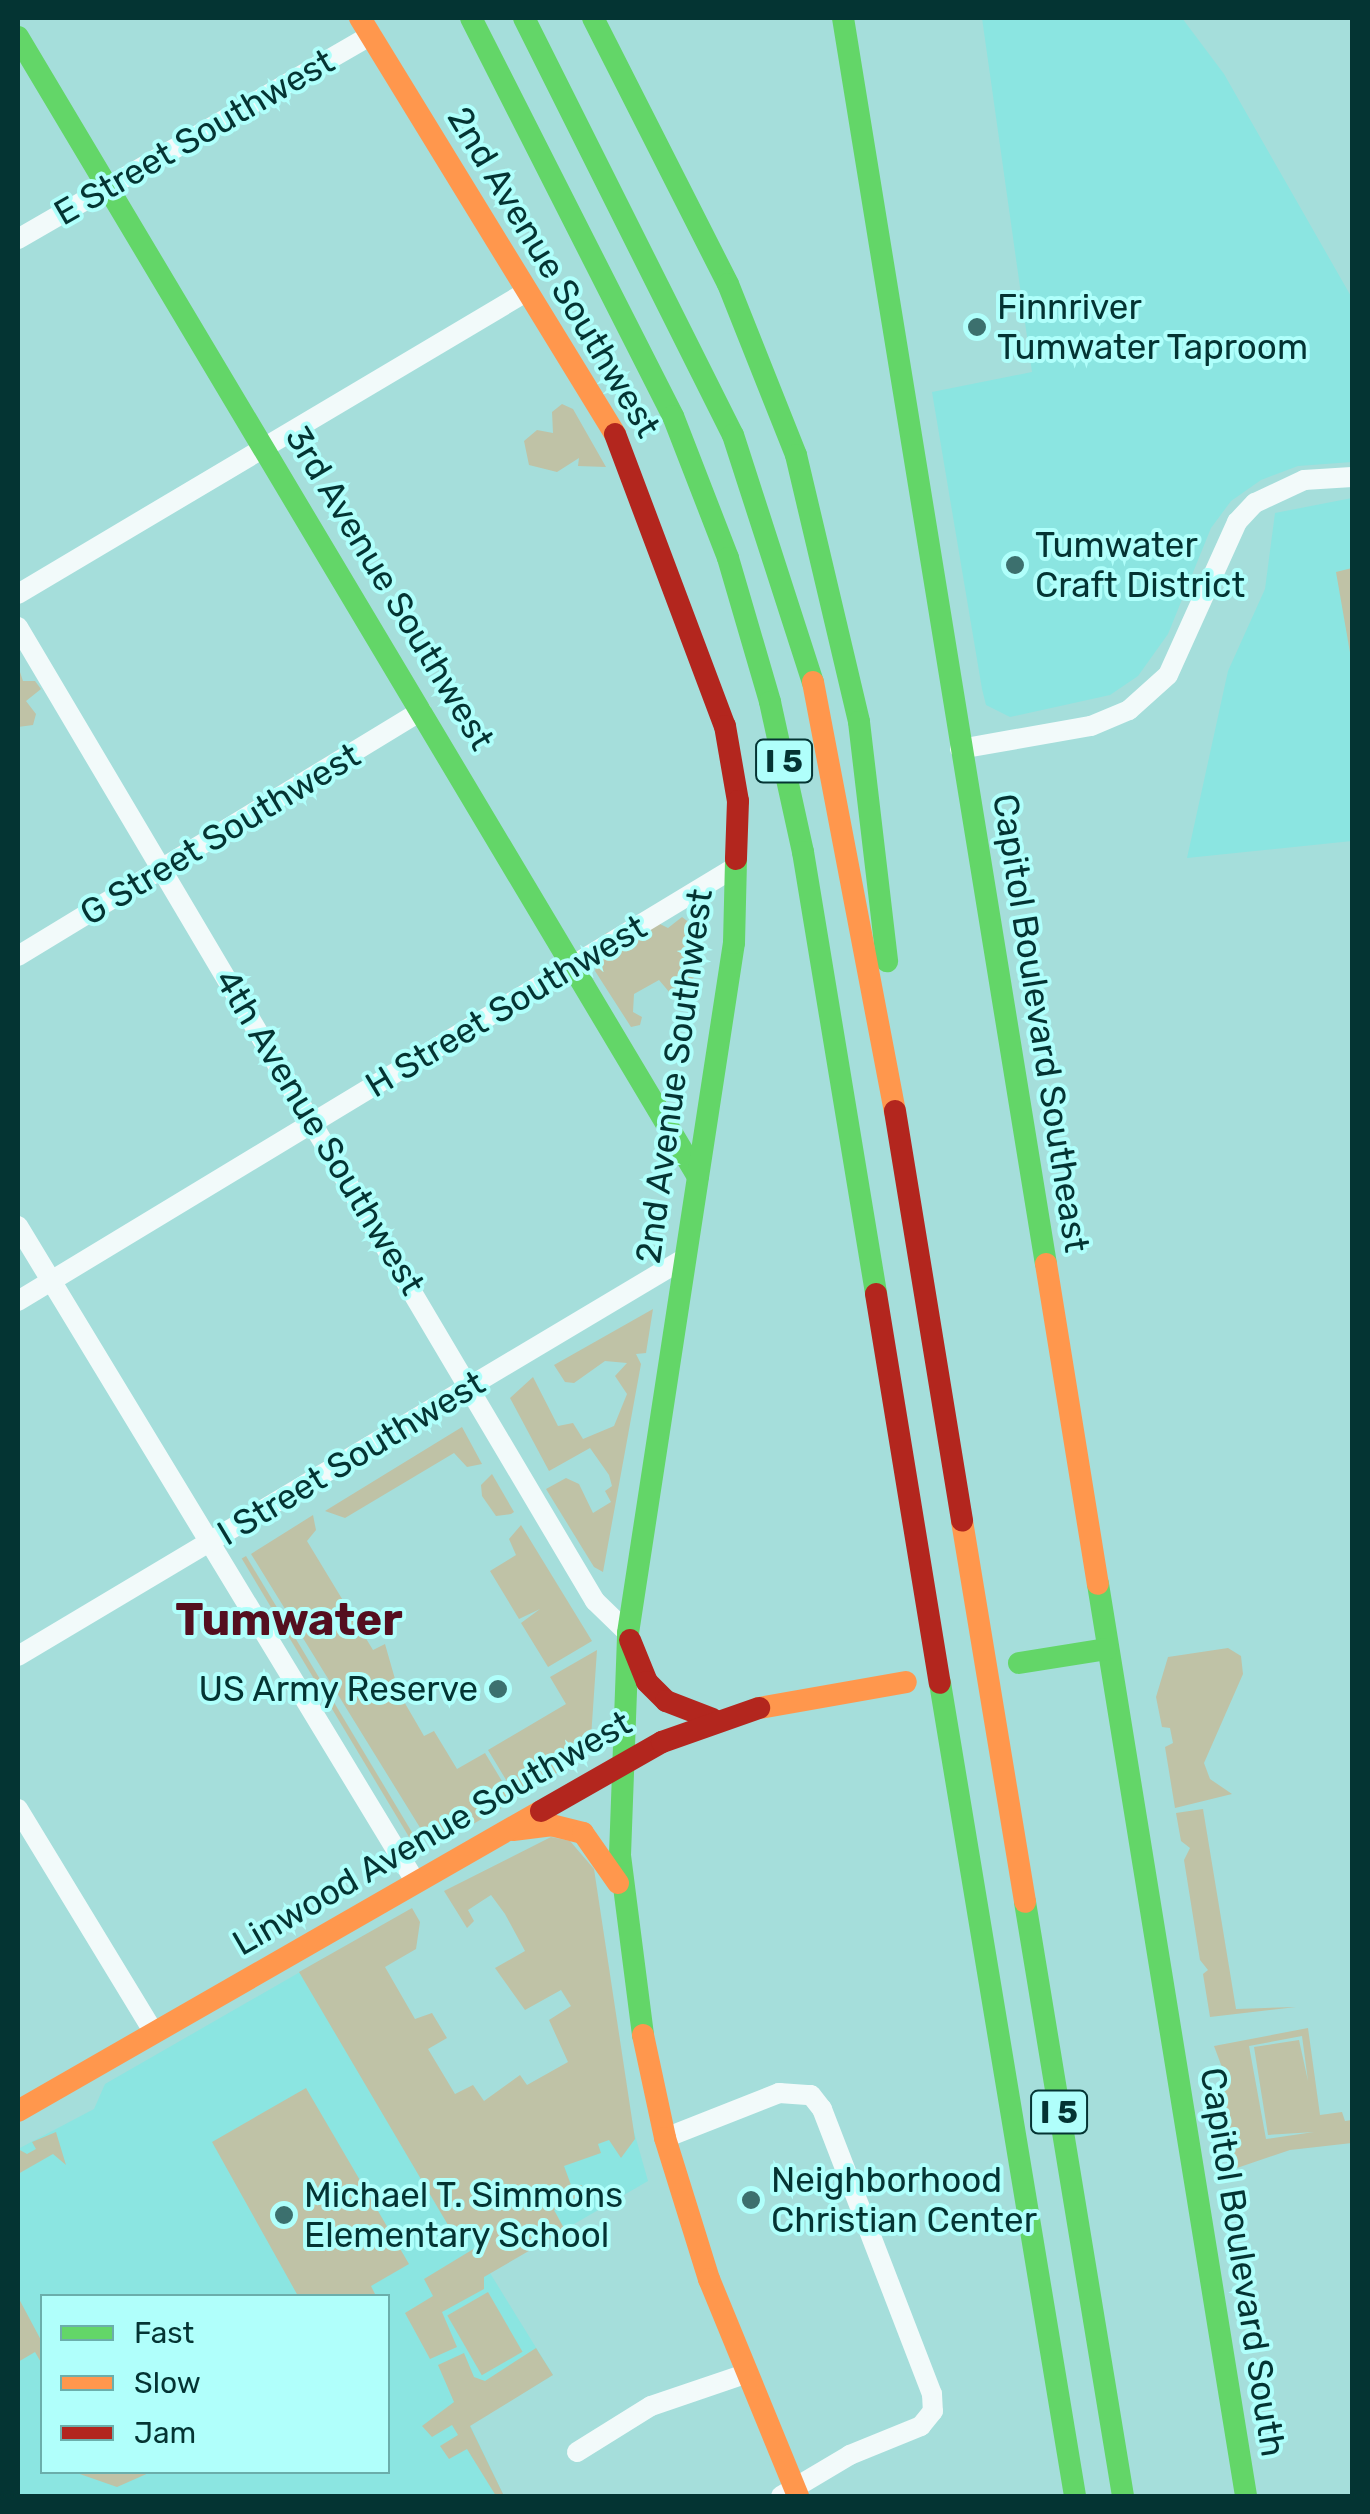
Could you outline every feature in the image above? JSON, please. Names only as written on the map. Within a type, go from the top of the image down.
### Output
[{"type":"main road","name":"I 5","points":[[471,18],[673,416],[728,558],[760,665],[803,852],[1075,2496]]},
{"type":"main road","name":"I 5","points":[[524,18],[733,436],[787,588],[832,760],[892,1093],[1123,2496]]},
{"type":"main road","points":[[593,18],[766,370],[822,549],[852,683],[885,899],[892,1093]]},
{"type":"main road","name":"Capitol Boulevard Southeast","points":[[843,18],[1170,2040]]},
{"type":"main road","name":"2nd Avenue Southwest","points":[[365,26],[526,292],[606,415],[688,614],[726,726],[738,800],[734,944],[628,1633],[620,1763]]},
{"type":"main road","name":"3rd Avenue Southwest","points":[[18,38],[698,1177]]},
{"type":"main road","points":[[628,1633],[647,1682],[663,1698],[714,1719]]},
{"type":"main road","points":[[1018,1663],[1106,1650]]},
{"type":"main road","name":"Linwood Avenue Southwest","points":[[18,2111],[620,1763],[714,1719],[906,1682]]},
{"type":"main road","points":[[620,1763],[622,1890],[635,1999],[665,2138],[745,2374],[791,2494]]},
{"type":"main road","points":[[505,1831],[552,1825],[583,1833],[622,1890]]},
{"type":"main road","name":"Capitol Boulevard South","points":[[1170,2040],[1246,2496]]},
{"type":"street","name":"E Street Southwest","points":[[18,239],[365,26]]},
{"type":"street","points":[[18,594],[526,292]]},
{"type":"street","points":[[960,749],[1090,726],[1129,710],[1168,675],[1238,522],[1255,502],[1304,480],[1352,476]]},
{"type":"street","name":"4th Avenue Southwest","points":[[18,627],[472,1386],[595,1601],[628,1633]]},
{"type":"street","name":"G Street Southwest","points":[[18,956],[422,711]]},
{"type":"street","name":"H Street Southwest","points":[[18,1300],[737,866]]},
{"type":"street","points":[[18,1226],[416,1881]]},
{"type":"street","name":"I Street Southwest","points":[[18,1656],[685,1258]]},
{"type":"street","points":[[18,1809],[154,2033]]},
{"type":"street","points":[[665,2138],[779,2093],[810,2096],[822,2109],[933,2411],[921,2426],[850,2455],[791,2494]]},
{"type":"street","points":[[577,2452],[651,2406],[745,2374]]},
{"type":"shaded area","name":"Tumwater Craft District","points":[[982,18],[1182,18],[1224,74],[1352,298],[1352,462],[1298,466],[1261,480],[1231,501],[1211,528],[1168,634],[1138,676],[1110,695],[1010,717],[986,705],[982,689],[932,392],[1032,372]]},
{"type":"shaded area","points":[[1352,498],[1352,841],[1187,858],[1228,671],[1265,589],[1275,513]]},
{"type":"shaded area","name":"Michael T. Simmons Elementary School","points":[[328,1956],[495,2198],[629,2114],[648,2181],[490,2273],[553,2375],[470,2425],[504,2496],[18,2496],[18,2149],[94,2109],[105,2084]]},
{"type":"green space","points":[[562,404],[573,409],[606,467],[578,466],[579,458],[557,472],[529,465],[524,441],[537,430],[553,433],[552,412]]},
{"type":"green space","points":[[1352,568],[1352,664],[1336,572]]},
{"type":"green space","points":[[18,666],[23,681],[35,681],[41,689],[26,701],[36,714],[33,725],[18,727]]},
{"type":"green space","points":[[682,917],[699,930],[705,948],[696,958],[696,975],[684,989],[670,993],[659,980],[634,994],[633,1012],[642,1017],[640,1025],[631,1027],[595,971],[606,933],[654,921],[668,928]]},
{"type":"green space","points":[[653,1309],[646,1353],[636,1354],[641,1364],[603,1572],[594,1567],[546,1489],[566,1478],[579,1484],[593,1513],[611,1502],[605,1491],[612,1486],[609,1475],[590,1448],[549,1471],[510,1398],[533,1377],[558,1426],[573,1423],[583,1439],[614,1426],[627,1394],[615,1376],[627,1363],[605,1361],[574,1383],[565,1382],[554,1365]]},
{"type":"green space","points":[[462,1427],[482,1464],[467,1467],[454,1453],[345,1518],[325,1511]]},
{"type":"green space","points":[[492,1474],[514,1512],[511,1514],[496,1516],[482,1496],[481,1485]]},
{"type":"green space","points":[[313,1515],[316,1530],[307,1541],[373,1650],[385,1644],[399,1693],[424,1736],[434,1731],[457,1769],[485,1753],[514,1801],[432,1847],[251,1554]]},
{"type":"green space","points":[[521,1525],[592,1641],[548,1667],[521,1623],[540,1609],[519,1619],[490,1571],[516,1555],[509,1539]]},
{"type":"green space","points":[[246,1556],[420,1846],[416,1848],[242,1559]]},
{"type":"green space","points":[[1228,1648],[1241,1656],[1243,1674],[1204,1763],[1210,1779],[1232,1794],[1175,1808],[1165,1747],[1173,1743],[1170,1728],[1162,1727],[1156,1697],[1168,1657]]},
{"type":"green space","points":[[597,1650],[590,1752],[517,1798],[488,1750],[566,1704],[550,1677]]},
{"type":"green space","points":[[1203,1809],[1236,2009],[1296,2007],[1210,2017],[1203,1974],[1208,1970],[1200,1960],[1184,1860],[1190,1848],[1181,1841],[1176,1813]]},
{"type":"green space","points":[[551,1837],[570,1841],[594,1869],[635,2139],[621,2158],[609,2140],[598,2144],[601,2153],[564,2166],[571,2185],[582,2185],[577,2197],[554,2210],[565,2230],[484,2277],[484,2289],[442,2312],[457,2347],[430,2359],[405,2313],[433,2296],[424,2279],[480,2245],[471,2229],[448,2225],[299,1972],[412,1908],[420,1922],[416,1949],[385,1967],[415,2019],[432,2013],[447,2038],[428,2049],[455,2094],[473,2085],[484,2101],[520,2075],[527,2085],[568,2062],[549,2020],[571,2006],[561,1990],[525,2010],[495,1968],[525,1951],[505,1914],[491,1895],[468,1910],[474,1921],[467,1928],[444,1891]]},
{"type":"green space","points":[[1308,2028],[1320,2115],[1342,2112],[1345,2121],[1352,2120],[1352,2143],[1290,2150],[1237,2168],[1223,2092],[1229,2086],[1214,2046]],"holes":[[[1302,2036],[1308,2081],[1299,2040],[1254,2047],[1268,2135],[1314,2132],[1266,2139],[1249,2046]]]},
{"type":"green space","points":[[306,2088],[409,2264],[371,2286],[375,2294],[297,2294],[212,2142]]},
{"type":"green space","points":[[56,2132],[66,2165],[53,2154],[18,2174],[18,2149],[27,2154],[36,2149],[32,2142]]},
{"type":"green space","points":[[488,2292],[522,2352],[482,2375],[447,2316]]},
{"type":"green space","points":[[18,2297],[40,2338],[40,2361],[35,2352],[18,2362]]},
{"type":"green space","points":[[536,2348],[553,2375],[470,2426],[504,2496],[496,2496],[467,2449],[449,2459],[440,2446],[458,2435],[452,2425],[432,2437],[422,2426],[454,2402],[438,2365],[464,2353],[474,2377],[485,2381]]},
{"type":"green space","points":[[80,2474],[146,2474],[117,2487]]},
{"type":"traffic: fast","points":[[471,18],[673,416],[728,558],[770,702],[803,852],[876,1294]]},
{"type":"traffic: fast","points":[[524,18],[733,435],[813,682]]},
{"type":"traffic: fast","points":[[593,18],[728,284],[796,455],[859,722],[887,961]]},
{"type":"traffic: fast","points":[[843,18],[1046,1264]]},
{"type":"traffic: fast","points":[[18,37],[698,1177]]},
{"type":"traffic: fast","points":[[643,2035],[620,1855],[628,1633],[734,943],[736,859]]},
{"type":"traffic: fast","points":[[1098,1584],[1246,2496]]},
{"type":"traffic: fast","points":[[1019,1663],[1106,1649]]},
{"type":"traffic: fast","points":[[940,1683],[1075,2496]]},
{"type":"traffic: fast","points":[[1025,1902],[1123,2496]]},
{"type":"traffic: slow","points":[[360,18],[615,434]]},
{"type":"traffic: slow","points":[[813,682],[895,1111]]},
{"type":"traffic: slow","points":[[1046,1264],[1098,1584]]},
{"type":"traffic: slow","points":[[962,1521],[1025,1902]]},
{"type":"traffic: slow","points":[[759,1708],[906,1682]]},
{"type":"traffic: slow","points":[[18,2111],[541,1811]]},
{"type":"traffic: slow","points":[[513,1830],[551,1825],[583,1833],[618,1883]]},
{"type":"traffic: slow","points":[[643,2035],[665,2138],[709,2279],[798,2496]]},
{"type":"traffic: jam","points":[[615,434],[725,726],[738,801],[736,859]]},
{"type":"traffic: jam","points":[[895,1111],[962,1521]]},
{"type":"traffic: jam","points":[[876,1294],[940,1683]]},
{"type":"traffic: jam","points":[[630,1640],[647,1682],[666,1701],[713,1719]]},
{"type":"traffic: jam","points":[[541,1811],[662,1742],[759,1708]]},
{"type":"place","name":"Finnriver Tumwater Taproom","points":[[977,327]]},
{"type":"place","name":"Tumwater Craft District","points":[[1015,565]]},
{"type":"place","name":"US Army Reserve","points":[[498,1689]]},
{"type":"place","name":"Neighborhood Christian Center","points":[[751,2200]]},
{"type":"place","name":"Michael T. Simmons Elementary School","points":[[284,2215]]},
{"type":"district","name":"Tumwater","points":[[289,1620]]}]
